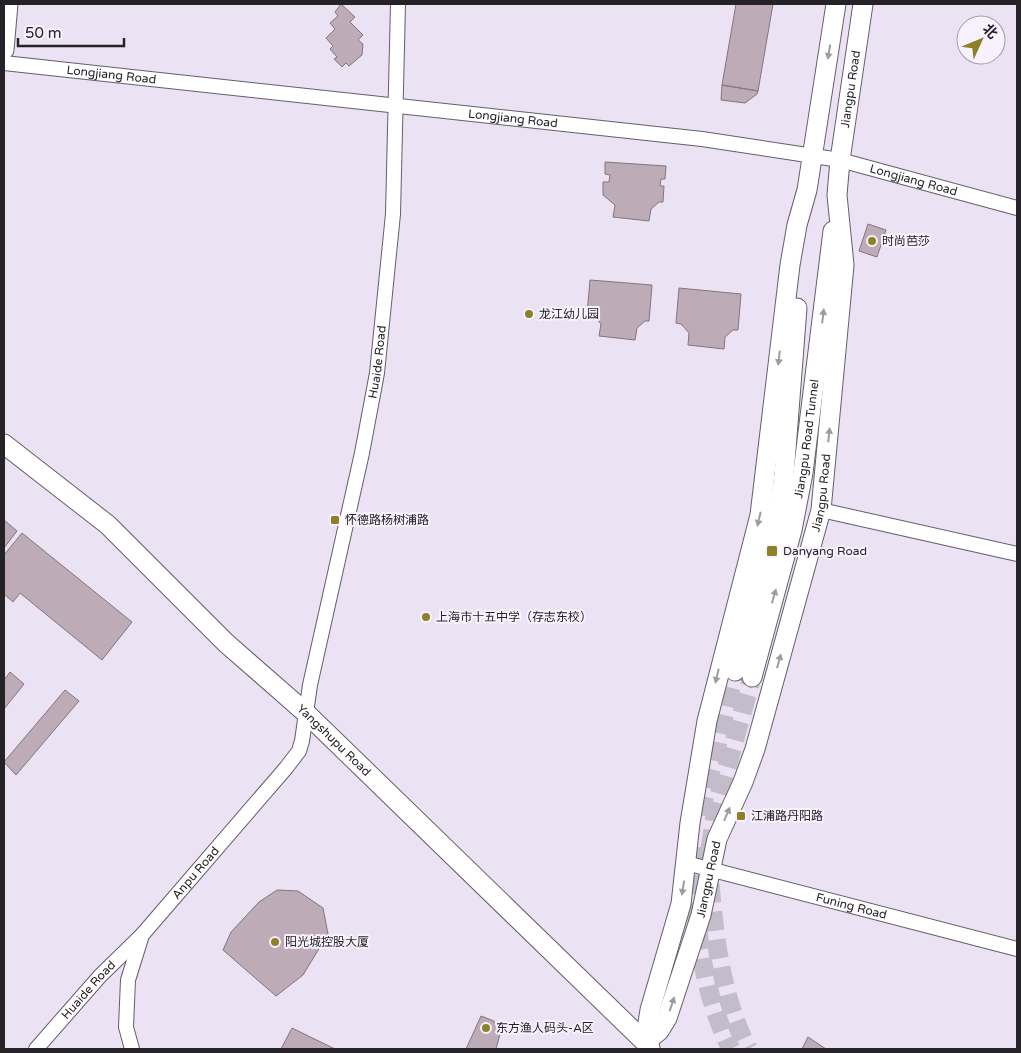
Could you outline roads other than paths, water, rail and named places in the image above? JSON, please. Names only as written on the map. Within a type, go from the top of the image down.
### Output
[{"type":"main road","points":[[4,50],[8,4]]},
{"type":"main road","name":"Jiangpu Road","points":[[647,1047],[650,1010],[681,904],[692,806],[707,721],[760,516],[790,264],[796,224],[807,190],[836,4]]},
{"type":"main road","name":"Jiangpu Road","points":[[647,1047],[668,1018],[702,915],[709,869],[717,839],[743,782],[755,749],[821,510],[844,265],[837,195],[840,160],[863,4]]},
{"type":"main road","name":"Jiangpu Road Tunnel","points":[[807,190],[784,475],[776,523],[743,674],[792,530],[803,473],[837,195]]},
{"type":"main road","name":"Yangshupu Road","points":[[4,444],[108,525],[226,643],[306,713],[647,1047]]},
{"type":"street","name":"Huaide Road","points":[[306,713],[310,685],[362,454],[377,373],[393,214],[398,4]]},
{"type":"street","name":"Longjiang Road","points":[[4,63],[702,139],[840,160],[1017,208]]},
{"type":"street","points":[[821,510],[1017,554]]},
{"type":"street","name":"Anpu Road","points":[[132,1049],[126,1027],[128,980],[142,934],[294,758],[302,741],[306,713]]},
{"type":"street","name":"Funing Road","points":[[686,863],[1017,949]]},
{"type":"street","name":"Huaide Road","points":[[36,1049],[100,976],[142,934]]},
{"type":"tunnel","points":[[700,815],[735,671]]},
{"type":"tunnel","points":[[710,849],[717,803],[752,677]]},
{"type":"tunnel","points":[[696,847],[697,924],[701,951],[712,1002],[731,1049]]},
{"type":"tunnel","points":[[710,884],[714,927],[721,969],[732,1010],[748,1049]]},
{"type":"place","name":"时尚芭莎","points":[[872,241]]},
{"type":"place","name":"龙江幼儿园","points":[[529,314]]},
{"type":"place","name":"怀德路杨树浦路","points":[[335,520]]},
{"type":"place","name":"Danyang Road","points":[[772,551]]},
{"type":"place","name":"上海市十五中学（存志东校）","points":[[426,617]]},
{"type":"place","name":"江浦路丹阳路","points":[[741,816]]},
{"type":"place","name":"阳光城控股大厦","points":[[275,942]]},
{"type":"place","name":"东方渔人码头-A区","points":[[486,1028]]}]
